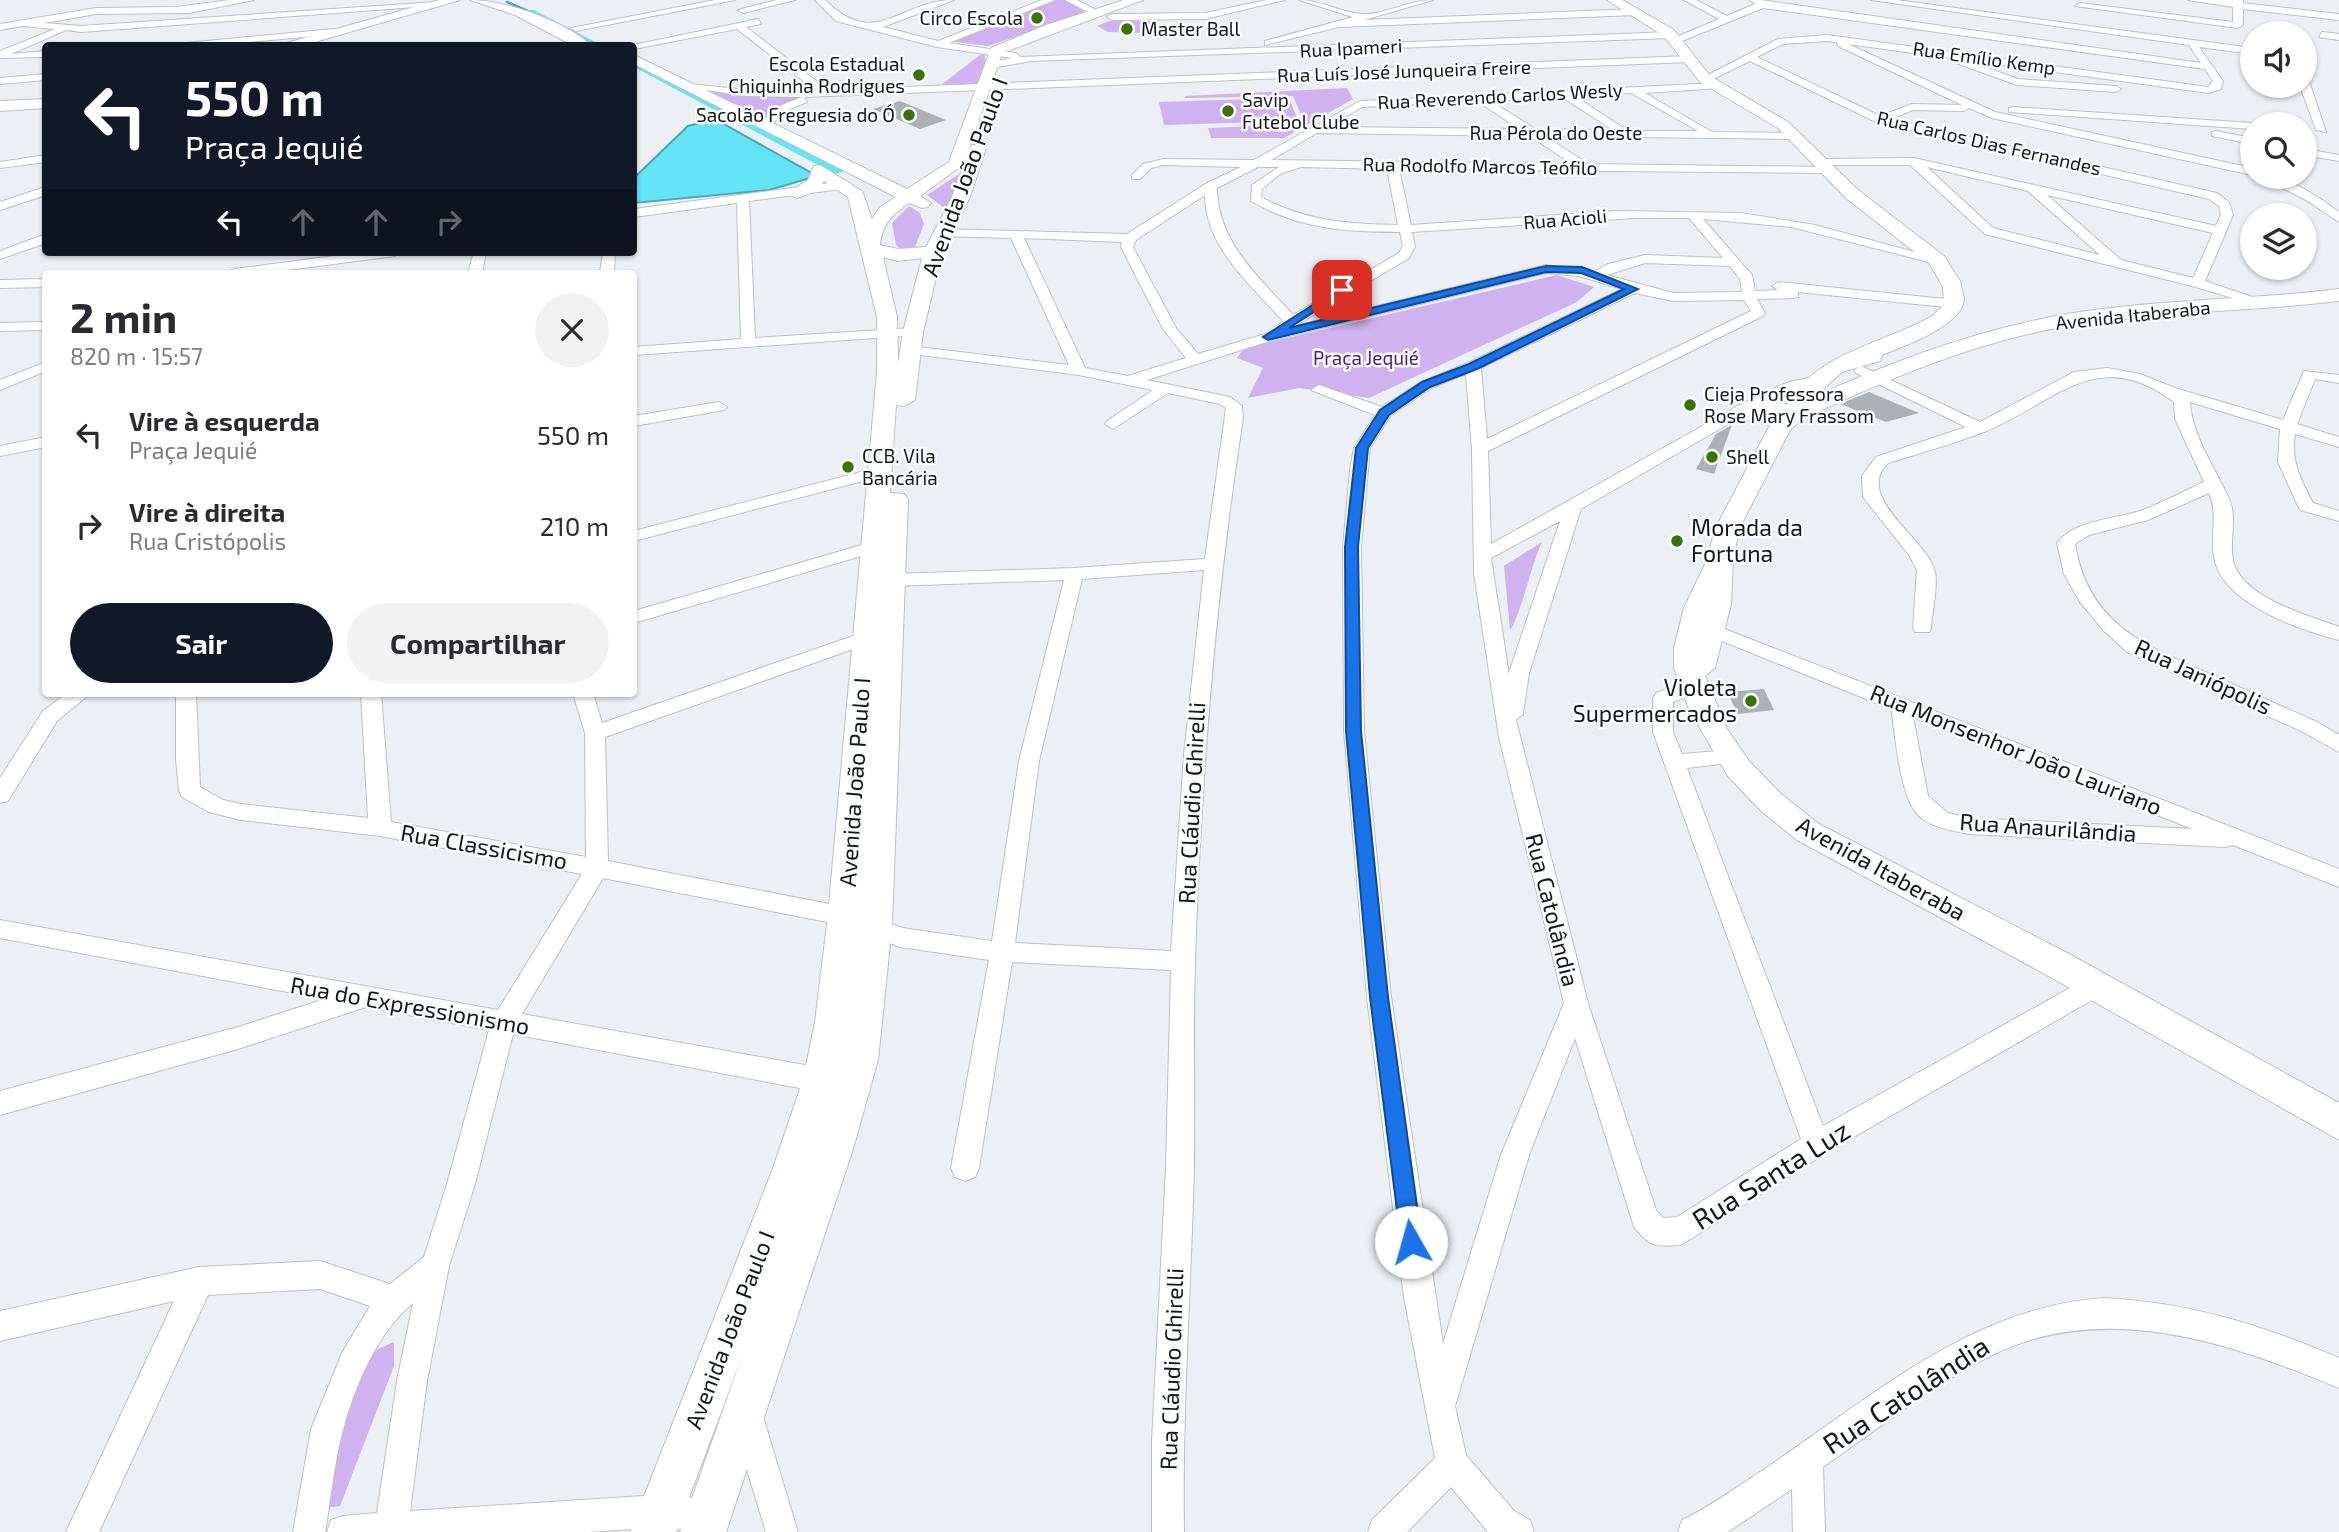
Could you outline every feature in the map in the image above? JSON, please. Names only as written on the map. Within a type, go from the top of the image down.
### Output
[{"type":"main road","points":[[298,42],[454,0]]},
{"type":"main road","points":[[476,0],[512,8],[590,42]]},
{"type":"main road","points":[[515,0],[576,28],[591,42]]},
{"type":"main road","points":[[528,0],[540,10]]},
{"type":"main road","points":[[1002,58],[1090,10],[1137,0]]},
{"type":"main road","points":[[1002,58],[1026,44],[1161,0]]},
{"type":"main road","points":[[1613,0],[1674,37],[1711,82],[1774,118],[1797,136],[1875,214],[1937,260],[1946,272],[1955,304],[1945,318],[1899,340],[1863,369]]},
{"type":"main road","name":"Avenida João Paulo I","points":[[705,1524],[813,1212],[860,1060],[866,638],[880,472],[904,338],[938,241],[961,197],[1002,58]]},
{"type":"main road","points":[[637,60],[766,127],[853,184],[872,246],[898,255],[938,241],[938,227],[932,211],[909,196],[887,187],[853,184],[821,171],[637,73]]},
{"type":"main road","name":"Avenida João Paulo I","points":[[656,1521],[724,1349],[821,1080],[860,920],[893,580],[904,338],[885,302],[872,246],[879,220],[909,196],[949,171],[960,156],[992,86]]},
{"type":"main road","points":[[0,106],[42,103]]},
{"type":"main road","points":[[796,193],[815,183],[821,171]]},
{"type":"main road","points":[[887,187],[949,171]]},
{"type":"main road","name":"Avenida Itaberaba","points":[[1814,379],[2074,319],[2339,295]]},
{"type":"main road","points":[[1739,412],[1788,419],[1883,356],[1899,340]]},
{"type":"main road","name":"Avenida Itaberaba","points":[[1883,356],[1931,354]]},
{"type":"main road","points":[[1695,686],[1704,626],[1722,584],[1720,560],[1727,529],[1788,419],[1814,379]]},
{"type":"main road","points":[[1764,399],[1788,419]]},
{"type":"main road","name":"Avenida Itaberaba","points":[[1695,686],[1700,710],[1730,757],[1776,809],[1808,832],[2095,986],[2339,1123]]},
{"type":"main road","points":[[813,1212],[830,1124],[828,1089],[821,1080]]},
{"type":"street","points":[[175,10],[249,0]]},
{"type":"street","points":[[576,28],[730,0],[758,22],[637,46]]},
{"type":"street","points":[[743,10],[790,0]]},
{"type":"street","name":"Rua Ipameri","points":[[820,0],[830,7],[836,18],[1002,58],[1155,56],[1674,37]]},
{"type":"street","points":[[875,27],[949,0]]},
{"type":"street","points":[[937,44],[1050,0]]},
{"type":"street","points":[[1070,0],[1090,10],[1103,0]]},
{"type":"street","points":[[1112,17],[1205,16],[1280,0]]},
{"type":"street","points":[[1304,0],[1364,17]]},
{"type":"street","points":[[1231,53],[1428,0]]},
{"type":"street","points":[[1689,0],[1725,19]]},
{"type":"street","points":[[1876,0],[2240,49]]},
{"type":"street","points":[[2193,0],[2238,3],[2339,17]]},
{"type":"street","points":[[1674,37],[1725,19],[1758,2],[1868,20],[2209,67]]},
{"type":"street","points":[[2080,6],[2238,26],[2238,3]]},
{"type":"street","points":[[907,4],[919,11]]},
{"type":"street","points":[[1834,4],[1868,20]]},
{"type":"street","points":[[20,23],[66,28],[437,5]]},
{"type":"street","points":[[639,5],[651,15]]},
{"type":"street","points":[[0,27],[105,10],[285,15]]},
{"type":"street","points":[[1336,24],[1636,12]]},
{"type":"street","points":[[1405,22],[1448,79]]},
{"type":"street","points":[[740,27],[825,93]]},
{"type":"street","points":[[0,56],[66,28]]},
{"type":"street","points":[[209,42],[334,32]]},
{"type":"street","points":[[2322,35],[2339,37]]},
{"type":"street","points":[[1826,38],[1978,109],[2040,126],[2240,168]]},
{"type":"street","name":"Rua Emílio Kemp","points":[[1711,82],[1781,41],[1826,38],[2209,90]]},
{"type":"street","points":[[1941,52],[1988,74],[2017,82],[2143,90],[2209,90],[2220,85],[2192,43]]},
{"type":"street","points":[[0,56],[42,54]]},
{"type":"street","points":[[1155,56],[1166,80]]},
{"type":"street","name":"Rua Carlos Dias Fernandes","points":[[1750,57],[1880,120],[2196,190],[2221,200],[2227,215],[2221,231]]},
{"type":"street","name":"Rua Luís José Junqueira Freire","points":[[690,87],[747,93],[825,93],[1690,59]]},
{"type":"street","points":[[0,81],[42,77]]},
{"type":"street","name":"Rua Reverendo Carlos Wesly","points":[[1130,238],[1211,186],[1360,104],[1460,93],[1478,97],[1633,90],[1711,82]]},
{"type":"street","points":[[1633,90],[1709,134]]},
{"type":"street","name":"Rua Luís José Junqueira Freire","points":[[766,127],[771,115],[782,107],[825,93]]},
{"type":"street","points":[[1563,93],[1624,134]]},
{"type":"street","points":[[1478,97],[1585,168]]},
{"type":"street","points":[[2310,98],[2322,130]]},
{"type":"street","points":[[1880,120],[1912,107],[2038,111],[2240,125]]},
{"type":"street","points":[[2038,111],[2025,115],[2040,126]]},
{"type":"street","points":[[2135,118],[2240,139]]},
{"type":"street","name":"Rua Pérola do Oeste","points":[[1314,130],[1797,136]]},
{"type":"street","points":[[2317,130],[2339,131]]},
{"type":"street","points":[[2317,154],[2339,158]]},
{"type":"street","points":[[0,165],[42,159]]},
{"type":"street","points":[[1914,161],[1989,231],[2197,283],[2263,303]]},
{"type":"street","name":"Rua Rodolfo Marcos Teófilo","points":[[1136,177],[1147,166],[1161,162],[1585,168],[1826,166],[1914,161],[2221,231]]},
{"type":"street","name":"Rua Acioli","points":[[1300,164],[1265,180],[1256,188],[1255,198],[1276,214],[1314,223],[1403,228],[1462,229],[1596,216],[1693,216],[1790,223],[1937,260]]},
{"type":"street","points":[[1268,337],[1404,255],[1409,246],[1403,228],[1392,165]]},
{"type":"street","points":[[772,196],[853,184]]},
{"type":"street","points":[[637,212],[853,184]]},
{"type":"street","points":[[1211,186],[1212,218],[1222,240],[1291,322]]},
{"type":"street","points":[[2030,187],[2119,265]]},
{"type":"street","points":[[2293,189],[2310,197],[2339,218]]},
{"type":"street","points":[[0,206],[42,192]]},
{"type":"street","points":[[743,200],[748,342]]},
{"type":"street","points":[[1693,216],[1747,278],[1793,294]]},
{"type":"street","points":[[2197,283],[2221,231]]},
{"type":"street","points":[[938,241],[1016,234],[1130,238],[1128,247],[1138,270],[1170,329],[1194,359]]},
{"type":"street","points":[[1016,234],[1079,371]]},
{"type":"street","points":[[0,255],[42,239]]},
{"type":"street","points":[[257,270],[364,256]]},
{"type":"street","points":[[1598,275],[1612,264],[1634,259],[1733,262]]},
{"type":"street","points":[[1130,381],[1268,337],[1546,269],[1582,270],[1632,289],[1672,297],[1749,297],[1793,294],[1816,289]]},
{"type":"street","points":[[1747,278],[1749,297],[1758,313]]},
{"type":"street","points":[[0,284],[42,283]]},
{"type":"street","points":[[1762,284],[1955,304]]},
{"type":"street","points":[[1439,1406],[1419,1297],[1379,997],[1354,731],[1352,547],[1358,470],[1362,448],[1384,413],[1426,385],[1473,366],[1632,289]]},
{"type":"street","points":[[1480,449],[1793,294]]},
{"type":"street","points":[[0,327],[42,326]]},
{"type":"street","name":"Rua Cláudio Ghirelli","points":[[637,351],[748,342],[904,338],[1166,388],[1225,400],[1234,405],[1235,418],[1211,564],[1197,706],[1183,961],[1181,1166],[1168,1433],[1168,1532]]},
{"type":"street","name":"Rua Catolândia","points":[[1473,366],[1480,449],[1483,573],[1509,737],[1576,1003],[1515,1155],[1439,1406],[1452,1463],[1502,1523],[1518,1532]]},
{"type":"street","points":[[0,385],[42,368]]},
{"type":"street","points":[[1863,369],[1980,428]]},
{"type":"street","points":[[1922,628],[1926,570],[1917,553],[1871,496],[1868,486],[1871,471],[1882,460],[1980,428],[2057,385],[2092,372],[2135,377],[2171,391],[2339,442]]},
{"type":"street","points":[[2339,379],[2312,373],[2290,427],[2285,455],[2306,506],[2339,516]]},
{"type":"street","points":[[1483,555],[1573,508],[1739,412],[1814,379]]},
{"type":"street","points":[[1114,424],[1166,388]]},
{"type":"street","points":[[1320,390],[1384,413]]},
{"type":"street","points":[[2171,391],[2182,400],[2183,419],[2223,505],[2224,561],[2231,576],[2244,591],[2273,609],[2339,635]]},
{"type":"street","points":[[637,421],[719,408]]},
{"type":"street","points":[[0,451],[42,443]]},
{"type":"street","points":[[637,535],[880,472]]},
{"type":"street","name":"Rua Janiópolis","points":[[2212,485],[2142,516],[2084,530],[2073,536],[2066,543],[2070,565],[2094,610],[2110,629],[2134,648],[2309,727],[2339,744]]},
{"type":"street","points":[[1509,737],[1519,673],[1573,508]]},
{"type":"street","points":[[637,616],[872,547]]},
{"type":"street","points":[[893,580],[1074,574],[1211,564]]},
{"type":"street","points":[[965,1168],[1002,952],[1029,761],[1074,574]]},
{"type":"street","name":"Rua Monsenhor João Lauriano","points":[[1704,626],[2339,878]]},
{"type":"street","points":[[595,733],[866,638]]},
{"type":"street","points":[[1695,686],[1663,698],[1662,732],[1816,1144]]},
{"type":"street","points":[[0,795],[50,716],[76,697]]},
{"type":"street","name":"Rua Classicismo","points":[[186,697],[186,759],[190,791],[216,806],[380,828],[597,868],[860,920],[900,937],[1002,952],[1183,961]]},
{"type":"street","points":[[371,697],[380,828]]},
{"type":"street","points":[[391,1527],[412,1381],[435,1266],[461,1184],[503,1024],[597,868],[595,733],[584,697]]},
{"type":"street","name":"Rua Anaurilândia","points":[[1900,703],[1918,797],[1926,808],[1942,820],[2024,830],[2241,839]]},
{"type":"street","points":[[1674,762],[1730,757]]},
{"type":"street","name":"Rua do Expressionismo","points":[[0,929],[503,1024],[821,1080]]},
{"type":"street","name":"Rua Santa Luz","points":[[1576,1003],[1636,1197],[1644,1217],[1656,1232],[1681,1231],[1816,1144],[2095,986]]},
{"type":"street","points":[[0,1103],[239,1038],[363,998]]},
{"type":"street","points":[[309,1532],[327,1429],[366,1339],[394,1300],[435,1266]]},
{"type":"street","points":[[0,1326],[199,1281],[320,1275],[394,1300]]},
{"type":"street","points":[[82,1532],[199,1281]]},
{"type":"street","name":"Rua Catolândia","points":[[1694,1532],[1711,1524],[1937,1368],[1999,1335],[2071,1315],[2154,1315],[2241,1336],[2339,1373]]},
{"type":"street","points":[[745,1411],[782,1532]]},
{"type":"street","points":[[1807,1459],[1809,1532]]},
{"type":"street","points":[[1384,1532],[1452,1463]]},
{"type":"street","points":[[343,1532],[391,1527],[656,1521],[705,1524]]},
{"type":"green space","points":[[1051,0],[1065,0],[1087,13],[988,46],[949,41]]},
{"type":"green space","name":"Master Ball","points":[[1112,20],[1150,21],[1151,33],[1108,32],[1097,26]]},
{"type":"green space","points":[[984,52],[986,64],[977,84],[941,85]]},
{"type":"green space","points":[[1347,88],[1353,99],[1284,138],[1211,138],[1208,128],[1305,124],[1293,96],[1184,98],[1185,96]]},
{"type":"green space","points":[[707,90],[752,95],[809,96],[774,108],[763,123]]},
{"type":"green space","name":"Savip Futebol Clube","points":[[1289,98],[1298,121],[1164,125],[1159,102]]},
{"type":"green space","points":[[959,174],[965,175],[951,213],[927,195]]},
{"type":"green space","points":[[909,206],[920,213],[924,224],[915,247],[902,250],[896,245],[892,223]]},
{"type":"green space","name":"Praça Jequié","points":[[1557,275],[1594,287],[1577,302],[1369,398],[1299,388],[1248,398],[1263,368],[1237,358],[1244,348]]},
{"type":"green space","points":[[1542,542],[1518,615],[1510,630],[1504,566]]},
{"type":"green space","points":[[394,1342],[394,1366],[340,1506],[312,1510],[364,1355]]},
{"type":"water","points":[[712,120],[720,122],[817,176],[769,190],[637,203],[637,175],[688,126]]},
{"type":"building","name":"Sacolão Freguesia do Ó","points":[[900,101],[946,120],[920,129],[873,109]]},
{"type":"building","points":[[1869,392],[1919,413],[1886,422],[1840,404]]},
{"type":"building","name":"Shell","points":[[1732,425],[1714,474],[1696,469],[1716,434]]},
{"type":"building","name":"Violeta Supermercados","points":[[1764,689],[1774,710],[1738,714],[1727,692]]},
{"type":"waterway","points":[[507,2],[530,12]]},
{"type":"waterway","points":[[530,12],[590,42]]},
{"type":"waterway","points":[[637,65],[839,171]]},
{"type":"place","name":"Circo Escola","points":[[1037,18]]},
{"type":"place","name":"Master Ball","points":[[1127,29]]},
{"type":"place","name":"Escola Estadual Chiquinha Rodrigues","points":[[919,75]]},
{"type":"place","name":"Savip Futebol Clube","points":[[1228,111]]},
{"type":"place","name":"Sacolão Freguesia do Ó","points":[[909,115]]},
{"type":"place","name":"Cieja Professora Rose Mary Frassom","points":[[1690,405]]},
{"type":"place","name":"Shell","points":[[1712,457]]},
{"type":"place","name":"CCB. Vila Bancária","points":[[848,467]]},
{"type":"place","name":"Morada da Fortuna","points":[[1677,541]]},
{"type":"place","name":"Violeta Supermercados","points":[[1751,701]]},
{"type":"route","points":[[1342,290],[1268,337],[1546,269],[1582,270],[1632,289],[1473,366],[1426,385],[1384,413],[1371,429],[1362,448],[1352,547],[1354,731],[1379,997],[1411,1242]]}]
